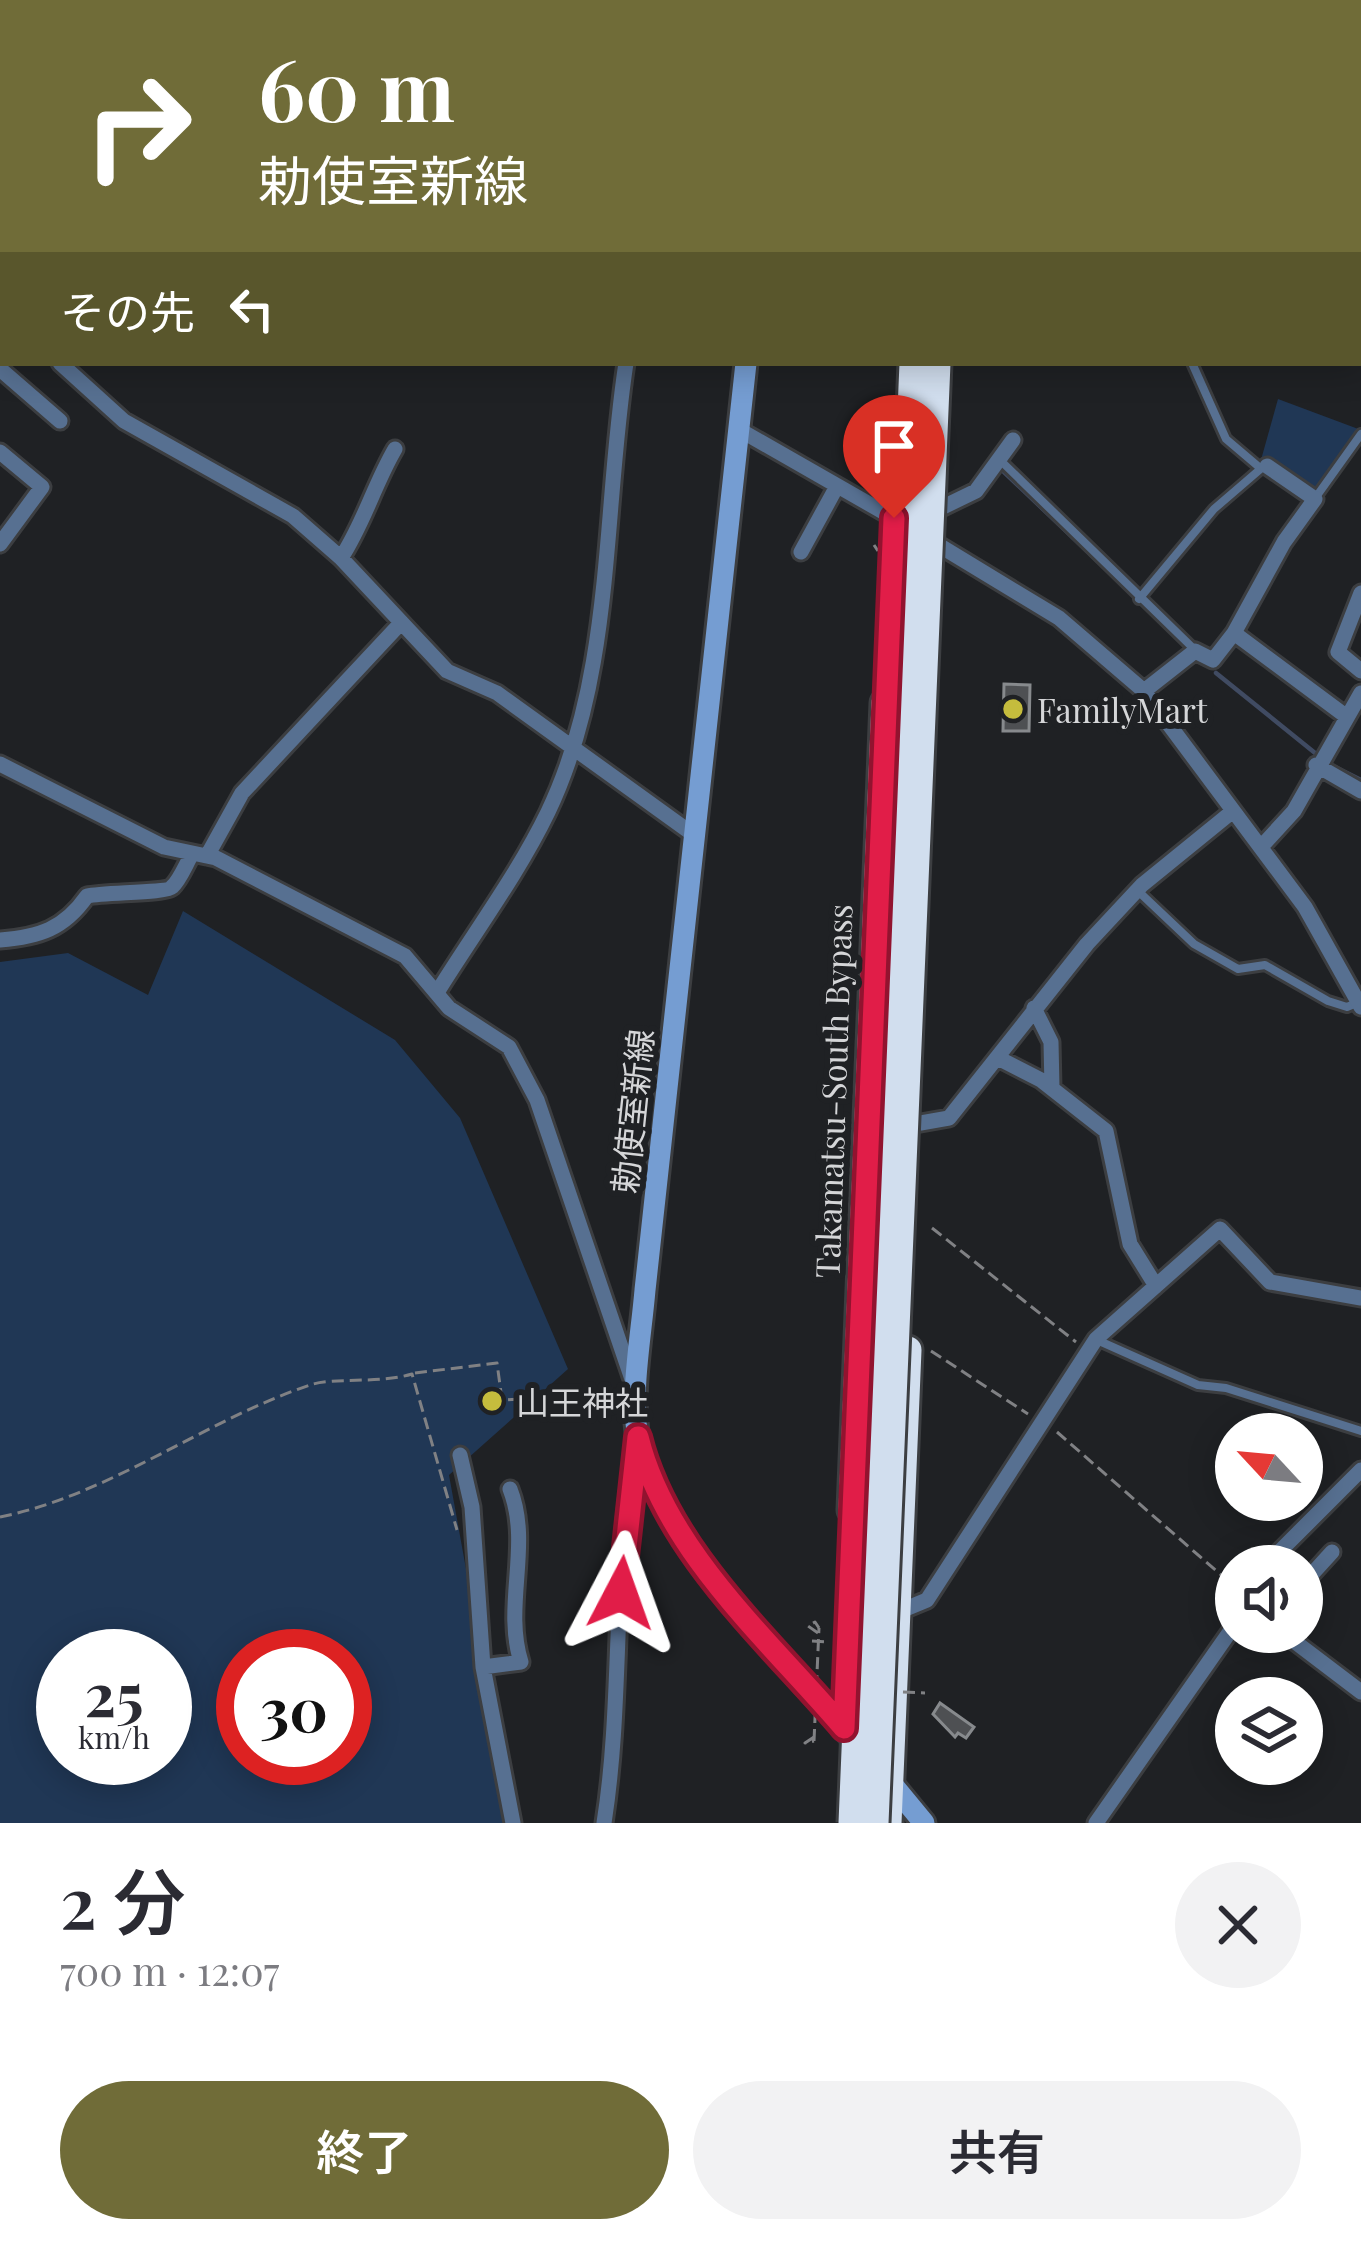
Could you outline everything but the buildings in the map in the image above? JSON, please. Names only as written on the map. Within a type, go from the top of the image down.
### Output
[{"type":"highway","name":"Takamatsu-South Bypass","points":[[839,1823],[902,366]]},
{"type":"highway","points":[[852,1823],[914,366]]},
{"type":"highway","points":[[875,1823],[937,366]]},
{"type":"highway","points":[[889,1823],[946,366]]},
{"type":"main road","name":"勅使室新線","points":[[746,366],[637,1394],[638,1437],[649,1477],[675,1526],[924,1823]]},
{"type":"street","points":[[63,366],[124,421],[292,516],[341,558],[447,671],[497,693],[571,751],[694,835]]},
{"type":"street","points":[[438,992],[548,813],[571,751],[603,594],[612,455],[626,366]]},
{"type":"street","points":[[0,369],[60,421]]},
{"type":"street","points":[[738,429],[1059,618],[1144,691],[1322,931],[1360,1004]]},
{"type":"street","points":[[941,508],[976,491],[1013,440]]},
{"type":"street","points":[[341,558],[360,529],[368,496],[395,449]]},
{"type":"street","points":[[0,452],[42,487],[0,544]]},
{"type":"street","points":[[1144,691],[1195,651],[1213,660],[1315,499],[1263,466]]},
{"type":"street","points":[[801,552],[836,488]]},
{"type":"street","points":[[1361,593],[1338,652],[1361,671]]},
{"type":"street","points":[[0,940],[36,937],[72,918],[87,896],[134,888],[161,893],[172,888],[242,793],[399,625]]},
{"type":"street","points":[[1234,633],[1346,717]]},
{"type":"street","points":[[1261,847],[1294,811],[1361,693]]},
{"type":"street","points":[[1319,760],[1361,790]]},
{"type":"street","points":[[0,764],[164,847],[200,855],[405,956],[449,1008],[509,1047],[525,1071],[637,1394]]},
{"type":"street","points":[[915,1124],[949,1118],[1034,1008],[1138,890],[1233,811]]},
{"type":"street","points":[[1034,1008],[1051,1042],[1052,1088]]},
{"type":"street","points":[[998,1058],[1052,1088],[1106,1131],[1130,1244],[1156,1286]]},
{"type":"street","points":[[898,1612],[927,1600],[1092,1346],[1220,1229],[1270,1282],[1361,1298]]},
{"type":"street","points":[[604,1823],[615,1750],[623,1557],[638,1437]]},
{"type":"street","points":[[460,1455],[472,1507],[482,1667],[513,1823]]},
{"type":"street","points":[[1286,1545],[1361,1470]]},
{"type":"street","points":[[482,1667],[520,1662],[512,1618],[521,1527],[510,1489]]},
{"type":"street","points":[[1323,1562],[1332,1552]]},
{"type":"street","points":[[1096,1823],[1215,1653]]},
{"type":"street","points":[[1310,1653],[1361,1692]]},
{"type":"lane","points":[[1138,599],[1214,509],[1263,466],[1226,439],[1193,366]]},
{"type":"lane","points":[[1315,499],[1361,434]]},
{"type":"lane","points":[[999,459],[1138,599],[1180,631],[1195,651]]},
{"type":"lane","points":[[1138,890],[1194,944],[1238,969],[1265,965],[1328,1001],[1346,1007],[1360,1004]]},
{"type":"lane","points":[[1092,1346],[1198,1385],[1226,1388],[1361,1431]]},
{"type":"path","points":[[932,1228],[1092,1346]]},
{"type":"path","points":[[928,1349],[1066,1436],[1215,1569]]},
{"type":"path","points":[[0,1517],[140,1463],[315,1383],[353,1385],[497,1363],[502,1400],[600,1394]]},
{"type":"path","points":[[412,1374],[460,1546]]},
{"type":"path","points":[[814,1737],[806,1744],[814,1742],[813,1726],[814,1640],[818,1625],[811,1622],[810,1631],[818,1633]]},
{"type":"path","points":[[814,1640],[828,1642]]},
{"type":"shaded area","points":[[1278,399],[1361,430],[1315,499],[1259,467]]},
{"type":"shaded area","points":[[183,911],[395,1040],[460,1118],[568,1369],[449,1475],[512,1823],[0,1823],[0,962],[68,953],[148,995]]},
{"type":"waterway","points":[[1004,472],[1170,630]]},
{"type":"waterway","points":[[1216,673],[1320,757]]},
{"type":"waterway","points":[[1329,764],[1361,780]]},
{"type":"place","name":"FamilyMart","points":[[1013,709]]},
{"type":"place","name":"山王神社","points":[[492,1401]]},
{"type":"route","points":[[621,1593],[638,1437],[649,1477],[675,1526],[844,1728],[894,518]]}]
